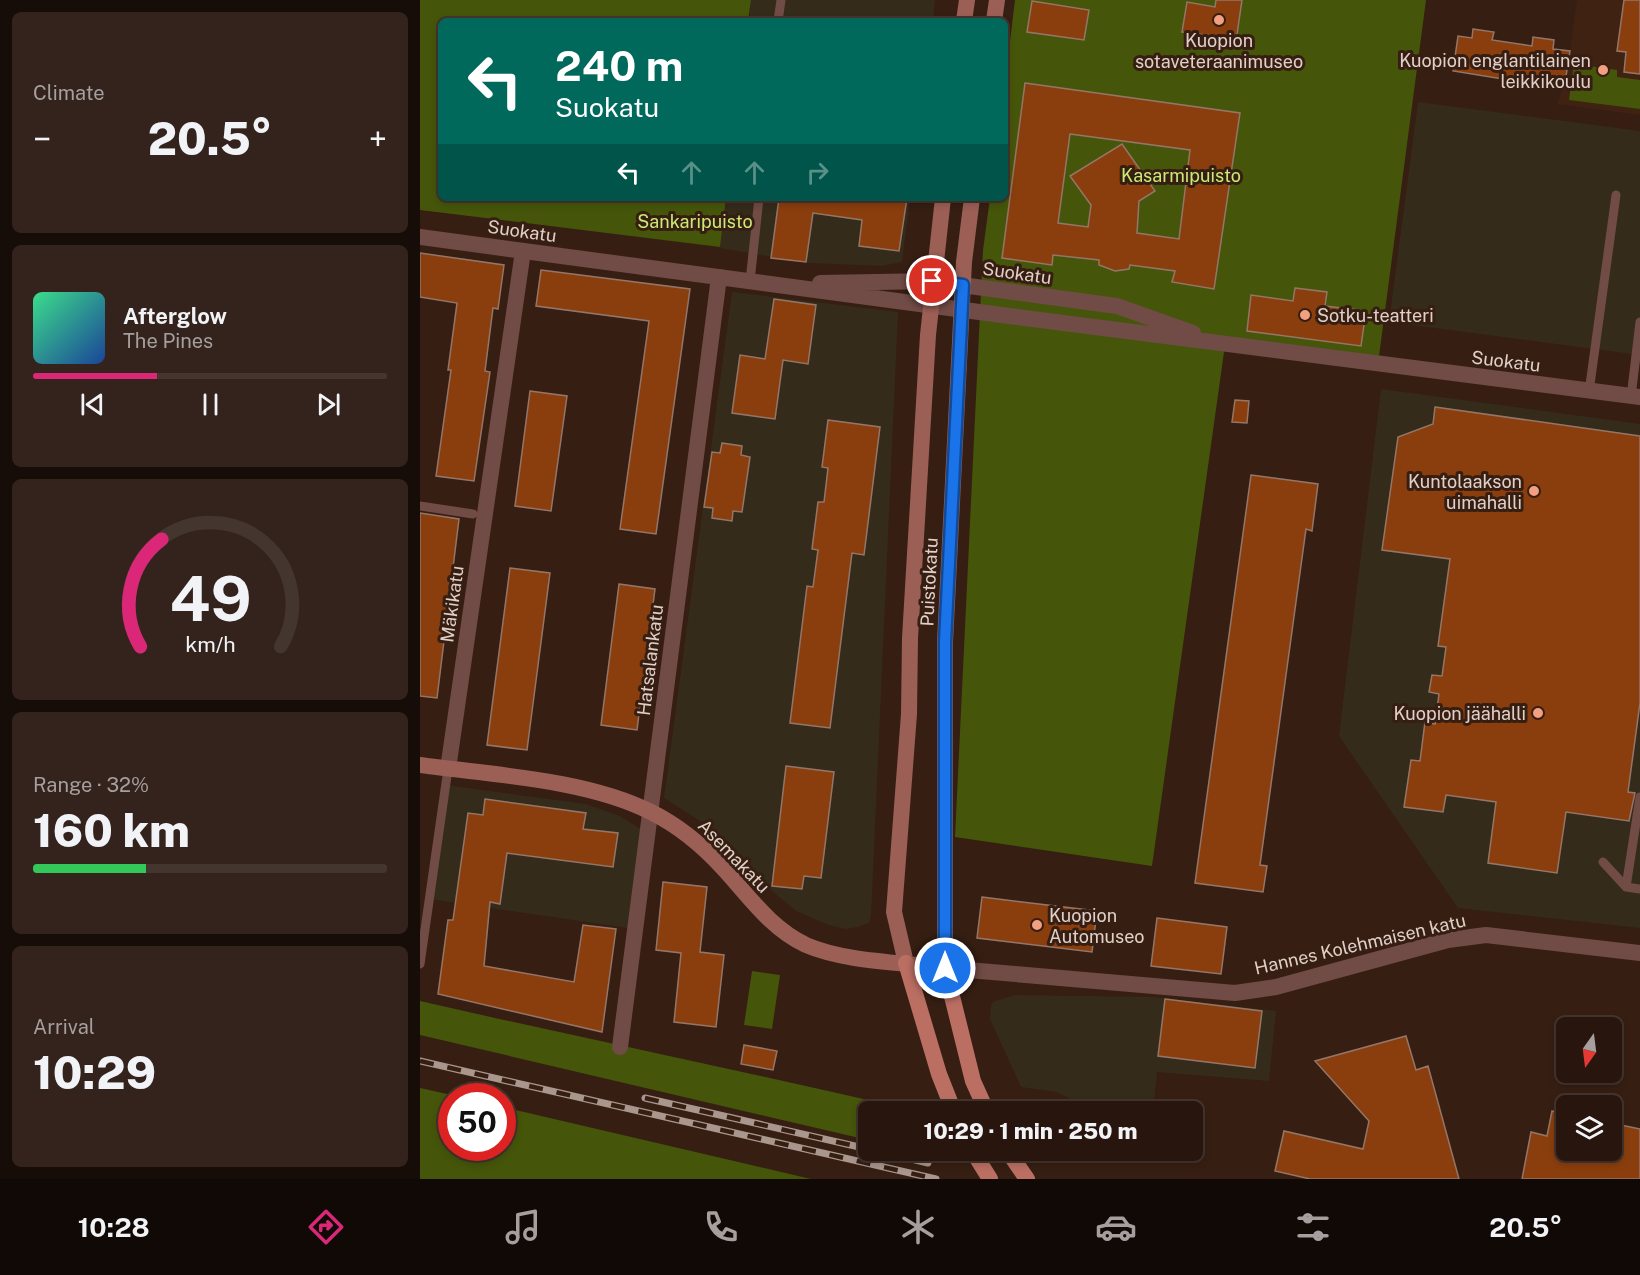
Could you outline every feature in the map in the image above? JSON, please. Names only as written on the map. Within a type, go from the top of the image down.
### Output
[{"type":"main road","points":[[964,18],[967,0]]},
{"type":"main road","points":[[994,18],[997,0]]},
{"type":"main road","name":"Puistokatu","points":[[906,963],[894,912],[909,714],[910,638],[930,306],[943,201]]},
{"type":"main road","name":"Puistokatu","points":[[945,968],[945,642],[963,285],[972,201]]},
{"type":"main road","name":"Asemakatu","points":[[420,765],[587,789],[651,812],[684,831],[704,849],[757,908],[787,934],[806,945],[829,952],[945,968]]},
{"type":"main road","points":[[906,963],[939,1074],[950,1101]]},
{"type":"main road","points":[[945,968],[973,1081],[982,1101]]},
{"type":"main road","points":[[979,1161],[990,1179]]},
{"type":"main road","points":[[1015,1161],[1027,1179]]},
{"type":"street","name":"Suokatu","points":[[420,237],[930,306],[1635,397]]},
{"type":"street","name":"Mäkikatu","points":[[448,769],[523,250]]},
{"type":"street","name":"Hatsalankatu","points":[[620,1047],[719,277]]},
{"type":"street","name":"Suokatu","points":[[755,282],[932,281],[963,285],[1117,306],[1225,344]]},
{"type":"street","name":"Hannes Kolehmaisen katu","points":[[945,968],[1235,993],[1276,987],[1448,940],[1486,935],[1640,953]]},
{"type":"lane","points":[[778,18],[781,0]]},
{"type":"lane","points":[[1589,392],[1616,195]]},
{"type":"lane","points":[[755,282],[759,201]]},
{"type":"lane","points":[[1635,397],[1640,322]]},
{"type":"lane","points":[[420,507],[473,514]]},
{"type":"lane","name":"Mäkikatu","points":[[420,964],[448,769]]},
{"type":"lane","points":[[1626,887],[1640,797]]},
{"type":"lane","points":[[1603,862],[1626,887],[1640,889]]},
{"type":"shaded area","points":[[751,0],[935,0],[933,18],[749,18]]},
{"type":"shaded area","name":"Kuopion englantilainen leikkikoulu","points":[[1577,0],[1640,0],[1640,115],[1558,104],[1570,51]]},
{"type":"shaded area","points":[[1418,102],[1640,131],[1640,355],[1389,322]]},
{"type":"shaded area","points":[[726,201],[910,201],[902,262],[882,266],[809,263],[720,248]]},
{"type":"shaded area","points":[[732,292],[898,312],[871,916],[869,923],[858,927],[845,929],[829,925],[796,911],[766,886],[716,831],[664,798]]},
{"type":"shaded area","points":[[1381,389],[1640,424],[1640,928],[1458,908],[1339,736]]},
{"type":"shaded area","points":[[446,785],[586,804],[620,816],[647,833],[635,929],[429,899]]},
{"type":"shaded area","points":[[1015,995],[1153,997],[1276,1011],[1269,1081],[1157,1072],[1154,1101],[1074,1101],[1057,1092],[1021,1087],[990,1019],[991,1005],[995,1001]]},
{"type":"green space","name":"Sankaripuisto","points":[[420,0],[751,0],[748,18],[438,18],[438,201],[726,201],[720,247],[420,210]]},
{"type":"green space","name":"Kasarmipuisto","points":[[1015,0],[1426,0],[1378,364],[1225,345],[1152,866],[955,837],[983,250],[990,201],[1008,201],[1008,57]]},
{"type":"green space","points":[[1574,64],[1617,70],[1617,77],[1640,80],[1640,109],[1569,100]]},
{"type":"green space","points":[[752,971],[780,975],[772,1029],[744,1025]]},
{"type":"green space","points":[[420,1001],[873,1101],[858,1101],[858,1138],[420,1035]]},
{"type":"green space","points":[[420,1088],[438,1092],[438,1161],[516,1161],[516,1110],[811,1179],[420,1179]]},
{"type":"building","points":[[1216,0],[1242,0],[1235,48],[1211,45],[1213,36],[1182,32],[1187,2],[1215,7]]},
{"type":"building","points":[[1624,0],[1640,0],[1640,74],[1624,72],[1626,52],[1617,51]]},
{"type":"building","points":[[1032,1],[1089,10],[1084,40],[1027,32]]},
{"type":"building","points":[[1473,29],[1494,32],[1492,40],[1532,46],[1533,37],[1554,40],[1553,49],[1570,51],[1564,89],[1453,71],[1458,36],[1472,38]]},
{"type":"building","points":[[1025,83],[1240,113],[1214,289],[1172,282],[1175,271],[1130,265],[1129,269],[1115,271],[1099,265],[1099,260],[1053,255],[1052,265],[1002,258]],"holes":[[[1070,134],[1190,150],[1179,239],[1137,233],[1139,201],[1155,191],[1122,144],[1070,176],[1091,205],[1088,227],[1058,223]]]},
{"type":"building","points":[[779,201],[907,201],[899,251],[859,246],[862,220],[813,213],[806,262],[771,258]]},
{"type":"building","points":[[420,253],[504,265],[498,309],[493,308],[485,371],[490,372],[474,481],[436,476],[451,370],[448,370],[457,303],[420,297]]},
{"type":"building","points":[[541,270],[690,289],[656,534],[620,529],[649,321],[536,306]]},
{"type":"building","points":[[1295,288],[1327,292],[1325,306],[1366,311],[1361,346],[1247,331],[1251,295],[1293,301]]},
{"type":"building","points":[[774,299],[816,305],[808,364],[783,360],[775,419],[732,413],[740,355],[765,359]]},
{"type":"building","points":[[530,391],[567,396],[551,511],[515,506]]},
{"type":"building","points":[[1235,400],[1249,401],[1247,423],[1232,422]]},
{"type":"building","points":[[1435,407],[1640,436],[1640,703],[1628,792],[1635,793],[1629,821],[1566,812],[1557,873],[1488,863],[1496,802],[1446,795],[1443,812],[1404,807],[1411,760],[1420,761],[1425,722],[1435,724],[1439,694],[1429,692],[1432,675],[1442,676],[1446,647],[1438,646],[1450,559],[1382,550],[1398,437],[1433,424]]},
{"type":"building","points":[[828,420],[880,427],[864,555],[852,553],[830,728],[790,723],[807,586],[813,587],[818,550],[812,549],[818,502],[824,502],[828,468],[822,467]]},
{"type":"building","points":[[722,443],[742,446],[741,455],[750,457],[742,512],[733,511],[732,521],[712,518],[713,508],[704,507],[712,452],[720,453]]},
{"type":"building","points":[[1251,475],[1318,484],[1312,531],[1306,529],[1260,865],[1267,866],[1263,892],[1195,883]]},
{"type":"building","points":[[420,513],[459,519],[437,698],[420,696]]},
{"type":"building","points":[[510,568],[550,573],[527,750],[487,745]]},
{"type":"building","points":[[619,584],[655,589],[637,730],[601,725]]},
{"type":"building","points":[[786,766],[834,772],[821,878],[804,876],[802,889],[772,886]]},
{"type":"building","points":[[485,799],[586,813],[583,829],[618,833],[613,867],[507,853],[500,904],[490,902],[484,966],[574,982],[583,925],[616,929],[602,1032],[438,994],[448,920],[453,920],[468,813],[483,815]]},
{"type":"building","points":[[663,882],[707,887],[700,952],[724,955],[716,1027],[674,1022],[681,953],[656,950]]},
{"type":"building","name":"Kuopion Automuseo","points":[[982,897],[1097,911],[1092,952],[977,938]]},
{"type":"building","points":[[1157,918],[1227,927],[1221,974],[1151,966]]},
{"type":"building","points":[[1165,999],[1262,1011],[1255,1068],[1158,1056]]},
{"type":"building","points":[[1406,1036],[1416,1070],[1428,1066],[1459,1179],[1310,1179],[1275,1171],[1284,1131],[1363,1149],[1369,1121],[1315,1061]]},
{"type":"building","points":[[744,1045],[777,1051],[773,1070],[741,1064]]},
{"type":"building","points":[[1552,1111],[1556,1112],[1556,1161],[1622,1161],[1622,1125],[1640,1129],[1640,1179],[1522,1179],[1531,1132],[1547,1136]]},
{"type":"railway","points":[[420,1061],[936,1179]]},
{"type":"railway","points":[[645,1098],[858,1147]]},
{"type":"railway","points":[[920,1161],[928,1163]]},
{"type":"place","name":"Kuopion sotaveteraanimuseo","points":[[1219,20]]},
{"type":"place","name":"Kuopion englantilainen leikkikoulu","points":[[1603,70]]},
{"type":"place","name":"Sotku-teatteri","points":[[1305,315]]},
{"type":"place","name":"Kuntolaakson uimahalli","points":[[1534,491]]},
{"type":"place","name":"Kuopion jäähalli","points":[[1538,713]]},
{"type":"place","name":"Kuopion Automuseo","points":[[1037,925]]},
{"type":"route","points":[[932,281],[963,285],[945,642],[945,968]]}]
